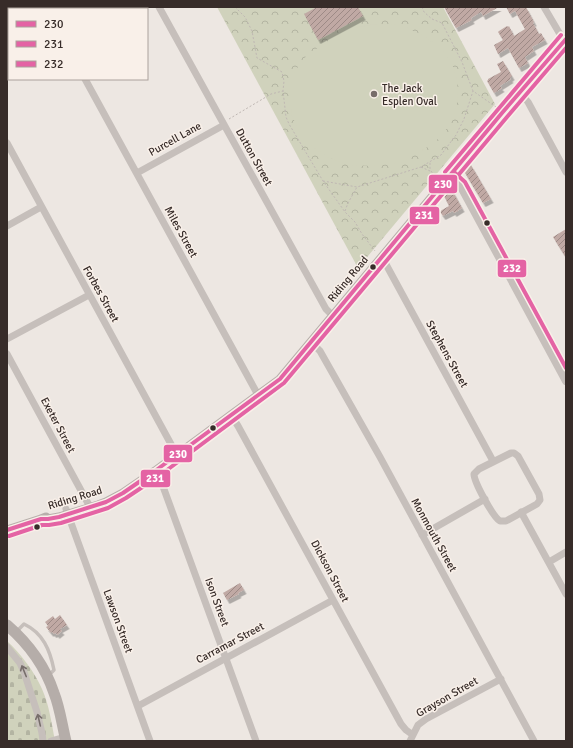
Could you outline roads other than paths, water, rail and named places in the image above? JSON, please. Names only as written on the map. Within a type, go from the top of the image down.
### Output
[{"type":"main road","name":"Riding Road","points":[[7,530],[48,519],[89,505],[106,502],[155,471],[280,379],[502,113],[565,40]]},
{"type":"main road","points":[[7,625],[26,644],[47,676],[54,694],[66,739]]},
{"type":"street","name":"Dutton Street","points":[[159,7],[326,309],[333,316]]},
{"type":"street","points":[[544,7],[565,40]]},
{"type":"street","name":"Miles Street","points":[[86,80],[258,395]]},
{"type":"street","points":[[520,93],[528,102],[566,172]]},
{"type":"street","name":"Purcell Lane","points":[[136,173],[224,125]]},
{"type":"street","name":"Forbes Street","points":[[7,143],[41,208],[177,454]]},
{"type":"street","points":[[450,176],[460,185],[566,381]]},
{"type":"street","points":[[7,226],[41,208]]},
{"type":"street","name":"Stephens Street","points":[[382,257],[494,461]]},
{"type":"street","points":[[7,339],[89,295]]},
{"type":"street","name":"Monmouth Street","points":[[311,342],[324,357],[534,741]]},
{"type":"street","name":"Exeter Street","points":[[7,354],[89,505]]},
{"type":"street","name":"Dickson Street","points":[[231,415],[401,724],[411,738]]},
{"type":"street","points":[[514,453],[518,456],[539,494],[540,500],[521,512],[500,522],[495,517],[485,498],[474,477],[474,474],[479,469],[494,461],[508,454],[514,453]]},
{"type":"street","name":"Ison Street","points":[[155,471],[161,481],[256,741]]},
{"type":"street","points":[[422,535],[485,498]]},
{"type":"street","name":"Lawson Street","points":[[66,512],[150,741]]},
{"type":"street","points":[[521,512],[566,594]]},
{"type":"street","points":[[549,562],[566,552]]},
{"type":"street","name":"Carramar Street","points":[[138,706],[333,600]]},
{"type":"street","points":[[7,646],[20,663],[24,672],[37,712],[43,741]]},
{"type":"street","name":"Grayson Street","points":[[411,738],[418,725],[426,719],[501,679]]},
{"type":"street","points":[[51,741],[66,739]]},
{"type":"lane","points":[[16,633],[24,624],[39,634],[48,649],[54,670],[47,676]]},
{"type":"place","name":"The Jack Esplen Oval","points":[[374,94]]}]
